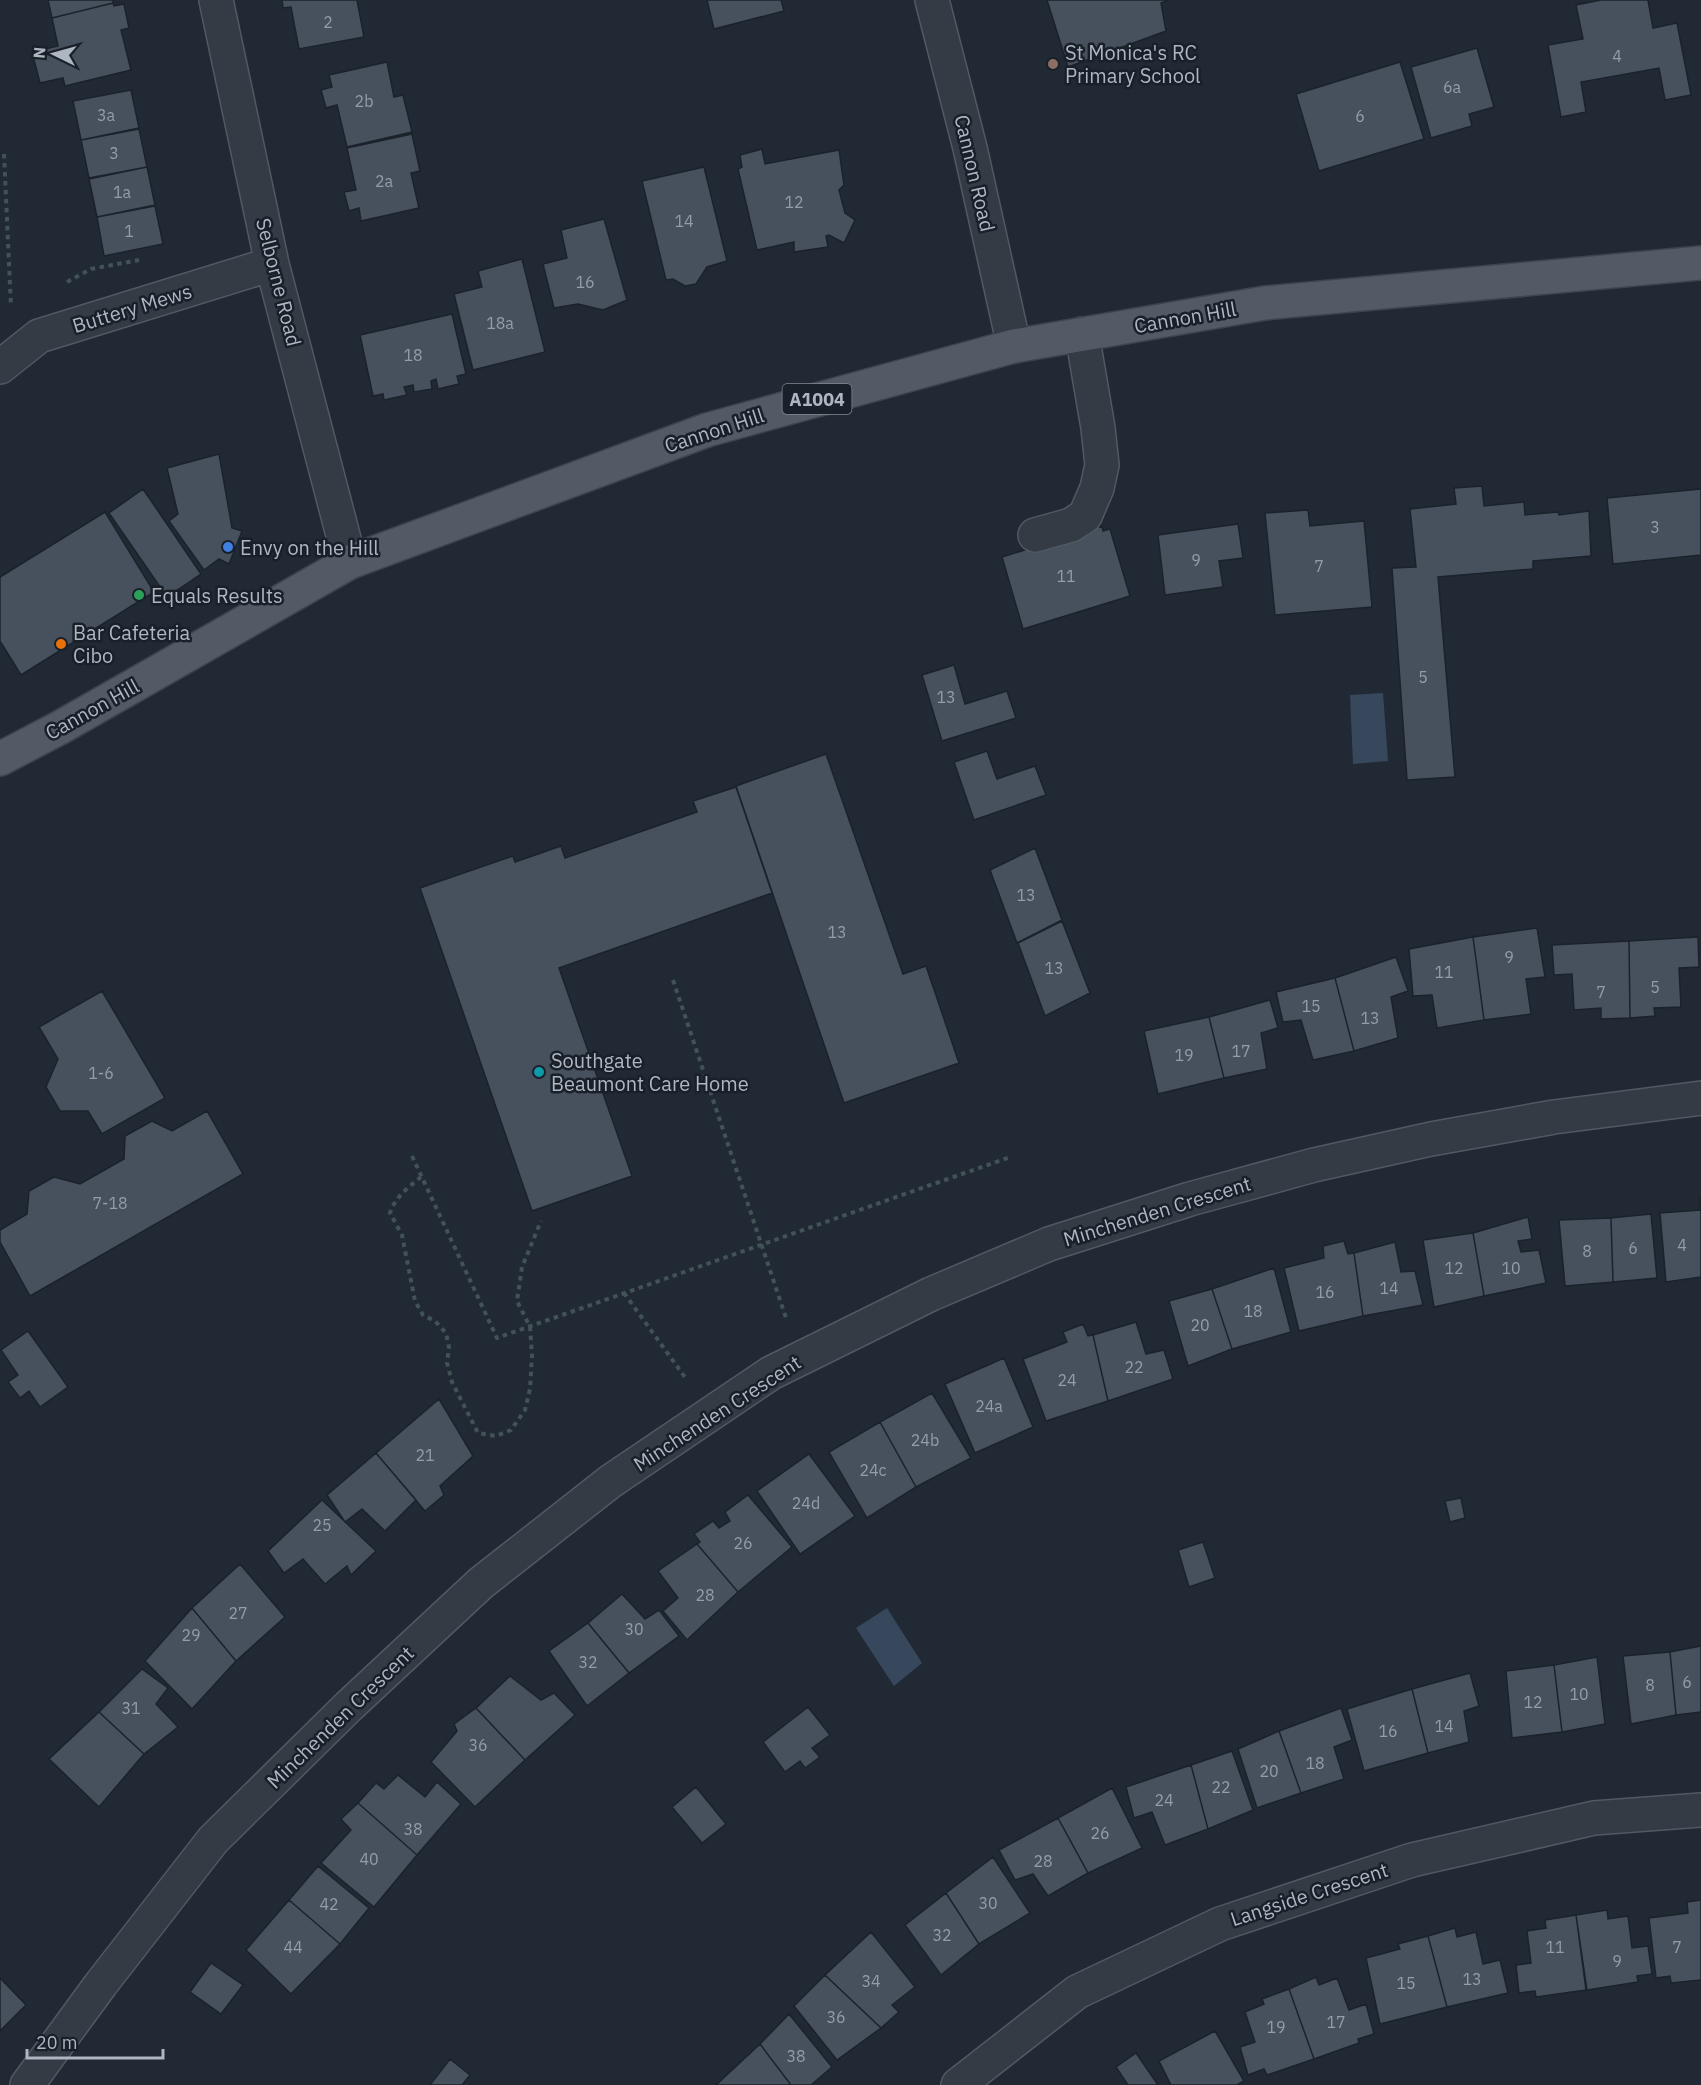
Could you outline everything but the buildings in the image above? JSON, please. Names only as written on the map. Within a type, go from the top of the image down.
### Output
[{"type":"main road","name":"Cannon Hill","points":[[0,759],[61,727],[350,562],[707,430],[1014,346],[1264,303],[1701,263]]},
{"type":"street","name":"Selborne Road","points":[[216,0],[272,264],[350,562]]},
{"type":"street","name":"Cannon Road","points":[[932,0],[970,148],[1014,346]]},
{"type":"street","name":"Buttery Mews","points":[[0,367],[39,336],[272,264]]},
{"type":"street","points":[[1035,535],[1071,525],[1085,516],[1097,488],[1102,465],[1082,334]]},
{"type":"street","name":"Minchenden Crescent","points":[[27,2085],[101,1984],[213,1840],[349,1706],[481,1584],[611,1481],[771,1373],[931,1294],[1049,1244],[1190,1199],[1314,1165],[1431,1139],[1554,1117],[1701,1098]]},
{"type":"street","name":"Langside Crescent","points":[[958,2085],[1077,1992],[1220,1924],[1423,1857],[1594,1818],[1701,1810]]},
{"type":"path","points":[[4,154],[11,314]]},
{"type":"path","points":[[61,286],[91,269],[149,258]]},
{"type":"path","points":[[673,980],[799,1359]]},
{"type":"path","points":[[412,1156],[497,1338],[1010,1157]]},
{"type":"path","points":[[421,1177],[401,1195],[390,1212],[402,1235],[415,1301],[423,1315],[435,1321],[446,1333],[449,1347],[447,1363],[452,1382],[478,1433],[496,1436],[512,1430],[525,1410],[530,1389],[532,1356],[530,1327],[517,1301],[522,1267],[541,1221]]},
{"type":"path","points":[[624,1293],[712,1413]]},
{"type":"water","points":[[1383,693],[1388,761],[1353,764],[1350,695]]},
{"type":"water","points":[[887,1608],[922,1663],[894,1686],[856,1628]]},
{"type":"place","name":"St Monica's RC Primary School","points":[[1053,64]]},
{"type":"place","name":"Envy on the Hill","points":[[228,547]]},
{"type":"place","name":"Equals Results","points":[[139,595]]},
{"type":"place","name":"Bar Cafeteria Cibo","points":[[61,644]]},
{"type":"place","name":"Southgate Beaumont Care Home","points":[[539,1072]]}]
